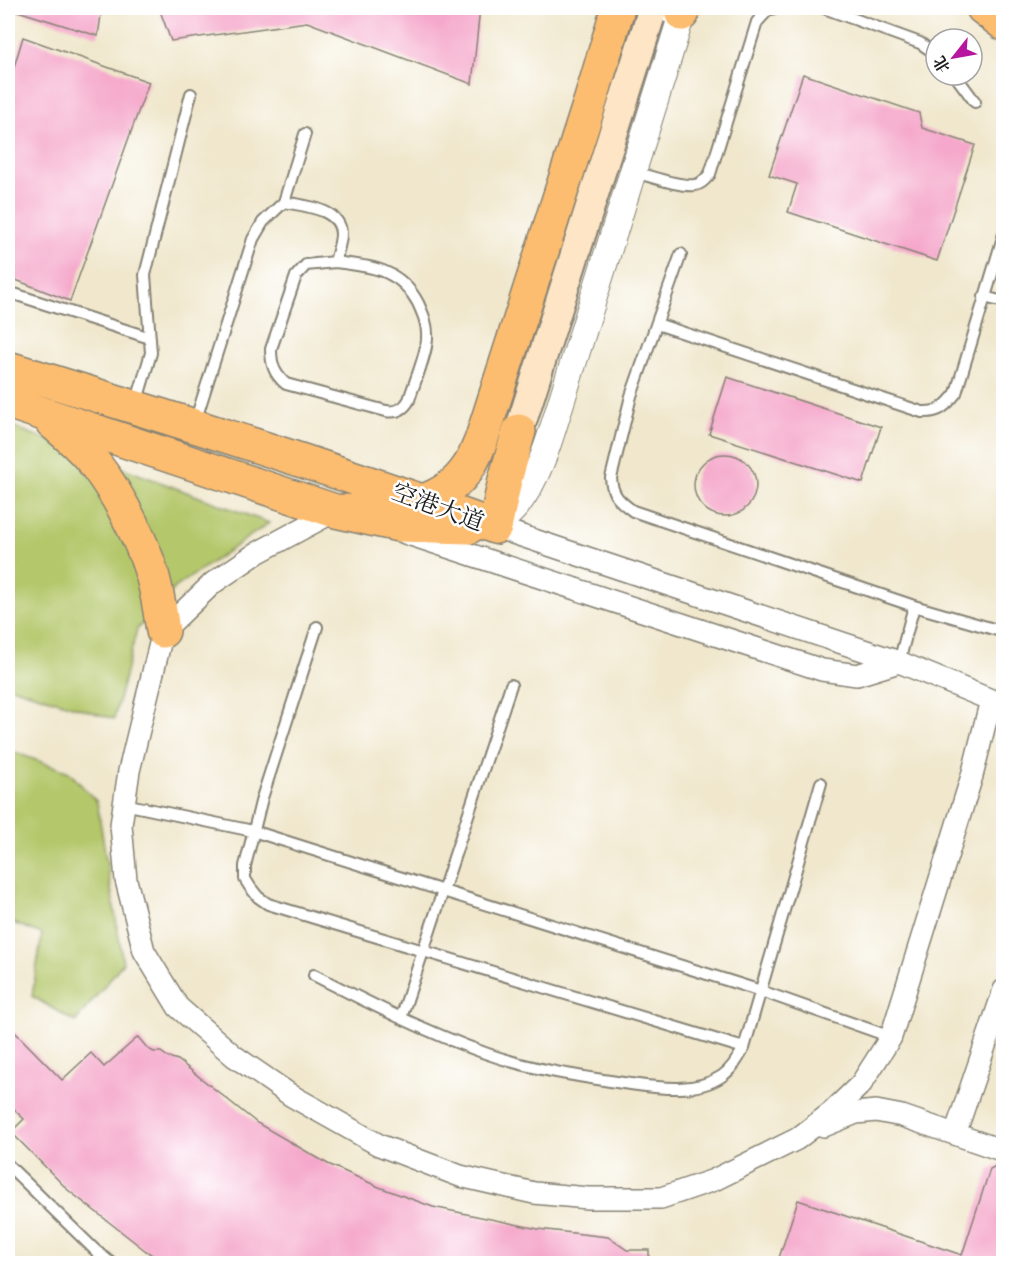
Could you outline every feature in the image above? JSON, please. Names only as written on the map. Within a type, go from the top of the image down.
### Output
[{"type":"main road","points":[[335,511],[390,510],[422,501],[455,483],[468,468],[481,441],[618,8]]},
{"type":"main road","points":[[983,8],[1004,24]]},
{"type":"main road","points":[[495,527],[519,431],[671,9]]},
{"type":"main road","name":"空港大道","points":[[8,368],[194,425],[495,527]]},
{"type":"main road","name":"空港大道","points":[[8,402],[335,511],[398,525],[495,527]]},
{"type":"main road","points":[[41,413],[75,441],[96,464],[121,504],[141,546],[156,588],[163,631]]},
{"type":"street","points":[[671,9],[634,172],[547,446],[532,482],[518,505],[495,527],[899,662],[997,702],[891,1036],[861,1084],[832,1112],[797,1139]]},
{"type":"street","points":[[899,662],[857,675],[822,670],[335,511],[257,553],[213,583],[163,631],[129,771],[124,804],[121,825],[126,880],[144,951],[178,1007],[234,1056],[282,1089],[379,1144],[459,1176],[534,1193],[588,1198],[661,1198],[714,1180],[837,1119],[856,1113],[876,1111],[902,1116],[1004,1151]]},
{"type":"street","points":[[955,1134],[1004,990]]},
{"type":"lane","points":[[634,172],[694,185],[703,182],[710,174],[757,22],[768,10],[774,8]]},
{"type":"lane","points":[[824,8],[924,46]]},
{"type":"lane","points":[[964,87],[975,102]]},
{"type":"lane","points":[[135,407],[151,353],[145,275],[191,94]]},
{"type":"lane","points":[[194,425],[253,239],[263,222],[284,202],[305,134]]},
{"type":"lane","points":[[284,202],[325,212],[335,218],[341,235],[335,262]]},
{"type":"lane","points":[[657,324],[922,412],[934,413],[946,406],[956,393],[1004,234]]},
{"type":"lane","points":[[681,254],[631,396],[611,478],[612,490],[618,501],[633,511],[914,606],[1004,632]]},
{"type":"lane","points":[[335,262],[380,269],[393,275],[413,293],[423,312],[427,340],[409,400],[406,406],[392,413],[286,384],[274,370],[271,359],[272,349],[296,276],[306,266],[335,262]]},
{"type":"lane","points":[[8,292],[150,338]]},
{"type":"lane","points":[[984,297],[1004,302]]},
{"type":"lane","points":[[899,662],[914,606]]},
{"type":"lane","points":[[317,627],[253,831],[245,866],[245,879],[258,897],[268,904],[744,1048]]},
{"type":"lane","points":[[401,1018],[510,686]]},
{"type":"lane","points":[[314,975],[401,1018],[486,1053],[549,1071],[651,1087],[684,1088],[704,1084],[721,1077],[735,1064],[744,1048],[821,783]]},
{"type":"lane","points":[[124,804],[253,831],[761,991],[891,1036]]},
{"type":"lane","points":[[8,1165],[96,1251],[112,1263]]},
{"type":"green space","points":[[8,425],[269,523],[176,587],[137,629],[114,719],[8,686]]},
{"type":"green space","points":[[8,750],[69,772],[97,802],[123,963],[75,1022],[32,996],[42,934],[8,921]]},
{"type":"building","points":[[8,8],[102,8],[98,36]]},
{"type":"building","points":[[159,8],[480,8],[472,84],[307,22],[171,41]]},
{"type":"building","points":[[23,37],[149,82],[70,301],[8,277],[8,87]]},
{"type":"building","points":[[803,74],[919,113],[922,128],[975,145],[937,261],[788,212],[797,184],[769,175]]},
{"type":"building","points":[[727,377],[881,427],[863,483],[709,434]]},
{"type":"building","points":[[725,454],[747,463],[756,485],[747,507],[725,516],[703,507],[694,485],[703,463]]},
{"type":"building","points":[[8,1025],[62,1080],[91,1053],[104,1067],[138,1037],[148,1049],[178,1060],[257,1123],[328,1164],[379,1187],[433,1207],[538,1229],[608,1237],[627,1250],[649,1250],[649,1264],[166,1264],[68,1190],[11,1132],[24,1119],[8,1104]]},
{"type":"building","points":[[1004,1162],[1004,1264],[777,1264],[798,1200],[962,1255],[990,1169]]}]
